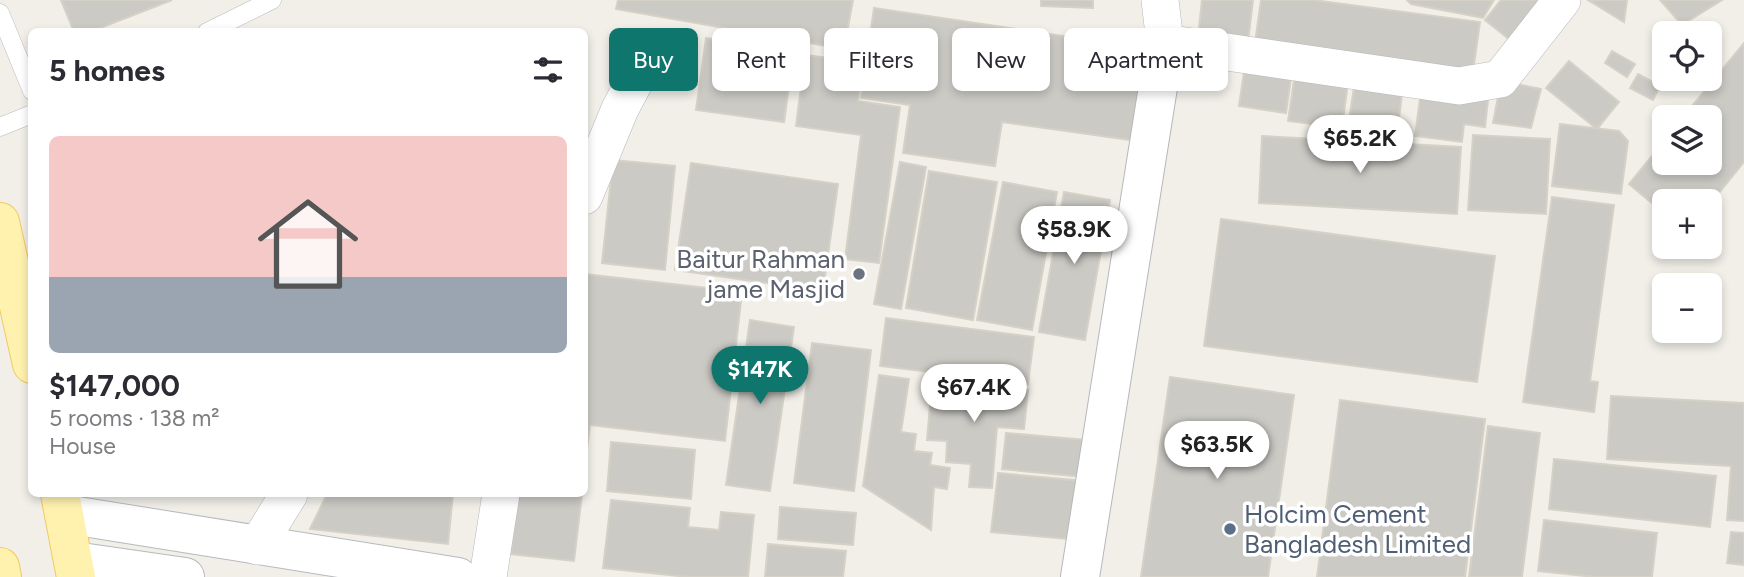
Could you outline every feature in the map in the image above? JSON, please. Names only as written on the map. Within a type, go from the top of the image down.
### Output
[{"type":"main road","points":[[0,222],[28,346]]},
{"type":"main road","points":[[62,504],[75,569]]},
{"type":"main road","points":[[0,567],[2,577]]},
{"type":"street","points":[[1160,0],[1163,28]]},
{"type":"street","points":[[1228,52],[1459,86],[1500,79],[1562,0]]},
{"type":"street","points":[[588,185],[629,91]]},
{"type":"street","points":[[1080,577],[1157,91]]},
{"type":"street","points":[[257,546],[287,497]]},
{"type":"street","points":[[488,577],[500,497]]},
{"type":"street","points":[[62,504],[257,546],[457,577]]},
{"type":"street","points":[[75,569],[185,577]]},
{"type":"lane","points":[[215,28],[272,0]]},
{"type":"lane","points":[[0,13],[28,81]]},
{"type":"lane","points":[[0,127],[28,116]]},
{"type":"building","points":[[61,0],[172,0],[100,28],[72,28]]},
{"type":"building","points":[[618,0],[853,0],[848,28],[824,28],[824,45],[810,43],[810,28],[724,28],[616,9]]},
{"type":"building","points":[[1041,0],[1093,0],[1093,8],[1041,6]]},
{"type":"building","points":[[1202,0],[1253,0],[1248,42],[1228,40],[1228,28],[1199,28]]},
{"type":"building","points":[[1261,0],[1313,0],[1480,22],[1472,79],[1254,50]]},
{"type":"building","points":[[1407,0],[1494,0],[1483,18],[1411,4]]},
{"type":"building","points":[[1501,0],[1556,0],[1519,47],[1485,20]]},
{"type":"building","points":[[1588,0],[1627,0],[1624,22]]},
{"type":"building","points":[[1660,0],[1722,0],[1688,21],[1678,21]]},
{"type":"building","points":[[874,8],[1009,28],[952,28],[952,91],[1050,91],[1050,34],[1064,36],[1064,91],[1145,91],[1138,141],[1002,122],[995,166],[903,153],[910,105],[861,98],[862,91],[938,91],[938,28],[871,28]]},
{"type":"building","points":[[706,38],[712,39],[712,91],[788,91],[784,122],[696,110]]},
{"type":"building","points":[[1744,43],[1744,162],[1722,189],[1652,189],[1652,203],[1629,184],[1652,156],[1652,175],[1722,175],[1722,105],[1693,105],[1704,91],[1722,91],[1722,70]]},
{"type":"building","points":[[1612,51],[1635,64],[1627,77],[1605,63]]},
{"type":"building","points":[[810,56],[824,57],[824,91],[859,91],[858,101],[900,107],[879,263],[845,259],[861,135],[796,126],[800,91],[810,91]]},
{"type":"building","points":[[1569,61],[1619,102],[1597,129],[1546,88]]},
{"type":"building","points":[[1244,72],[1291,78],[1286,113],[1239,106]]},
{"type":"building","points":[[1295,74],[1348,82],[1342,128],[1288,121]]},
{"type":"building","points":[[1638,74],[1652,82],[1652,91],[1658,91],[1653,100],[1630,88]]},
{"type":"building","points":[[1355,81],[1403,87],[1397,134],[1348,127]]},
{"type":"building","points":[[1501,81],[1541,89],[1531,128],[1493,123]]},
{"type":"building","points":[[1421,91],[1488,100],[1485,127],[1464,124],[1462,142],[1415,136]]},
{"type":"building","points":[[1560,124],[1619,131],[1628,141],[1621,194],[1552,186]]},
{"type":"building","points":[[1473,135],[1550,139],[1546,214],[1468,210]]},
{"type":"building","points":[[1262,136],[1461,147],[1457,214],[1259,203]]},
{"type":"building","points":[[613,160],[675,166],[665,270],[602,263]]},
{"type":"building","points":[[900,162],[926,167],[901,309],[874,304]]},
{"type":"building","points":[[691,163],[838,184],[823,291],[675,270]]},
{"type":"building","points":[[929,171],[997,182],[973,320],[906,308]]},
{"type":"building","points":[[1003,182],[1057,192],[1032,330],[977,320]]},
{"type":"building","points":[[1064,192],[1110,200],[1085,340],[1039,332]]},
{"type":"building","points":[[1552,197],[1614,205],[1590,381],[1598,382],[1594,412],[1523,402]]},
{"type":"building","points":[[1221,219],[1495,256],[1477,382],[1204,346]]},
{"type":"building","points":[[588,274],[742,292],[725,441],[590,425],[588,441]]},
{"type":"building","points":[[886,318],[1034,337],[1028,384],[880,366]]},
{"type":"building","points":[[750,320],[794,327],[770,491],[726,485]]},
{"type":"building","points":[[812,343],[871,350],[854,491],[794,483]]},
{"type":"building","points":[[879,375],[909,379],[901,432],[916,434],[914,451],[932,453],[930,465],[950,468],[947,489],[934,487],[931,530],[863,486]]},
{"type":"building","points":[[1170,377],[1294,395],[1268,577],[1141,577]]},
{"type":"building","points":[[932,383],[1028,390],[1024,429],[997,427],[992,488],[969,487],[971,464],[946,462],[947,441],[927,440]]},
{"type":"building","points":[[1611,396],[1744,403],[1744,521],[1727,520],[1731,466],[1607,459]]},
{"type":"building","points":[[1340,400],[1485,419],[1465,577],[1317,577]]},
{"type":"building","points":[[1488,426],[1540,433],[1522,577],[1469,577]]},
{"type":"building","points":[[1006,433],[1086,440],[1083,477],[1002,469]]},
{"type":"building","points":[[611,442],[695,450],[691,499],[607,491]]},
{"type":"building","points":[[1554,459],[1716,476],[1710,527],[1549,509]]},
{"type":"building","points":[[998,473],[1084,481],[1078,540],[991,532]]},
{"type":"building","points":[[326,497],[453,497],[448,544],[310,529]]},
{"type":"building","points":[[518,497],[582,497],[574,561],[511,554]]},
{"type":"building","points":[[611,500],[690,508],[688,527],[719,530],[721,512],[754,515],[748,577],[688,577],[603,568]]},
{"type":"building","points":[[780,507],[856,513],[853,545],[778,539]]},
{"type":"building","points":[[1544,520],[1657,533],[1652,577],[1595,577],[1538,571]]},
{"type":"building","points":[[1731,532],[1744,533],[1744,565],[1727,563]]},
{"type":"building","points":[[768,544],[846,551],[843,577],[765,577]]},
{"type":"place","name":"Baitur Rahman jame Masjid","points":[[859,274]]},
{"type":"place","name":"Holcim Cement Bangladesh Limited","points":[[1230,529]]}]
